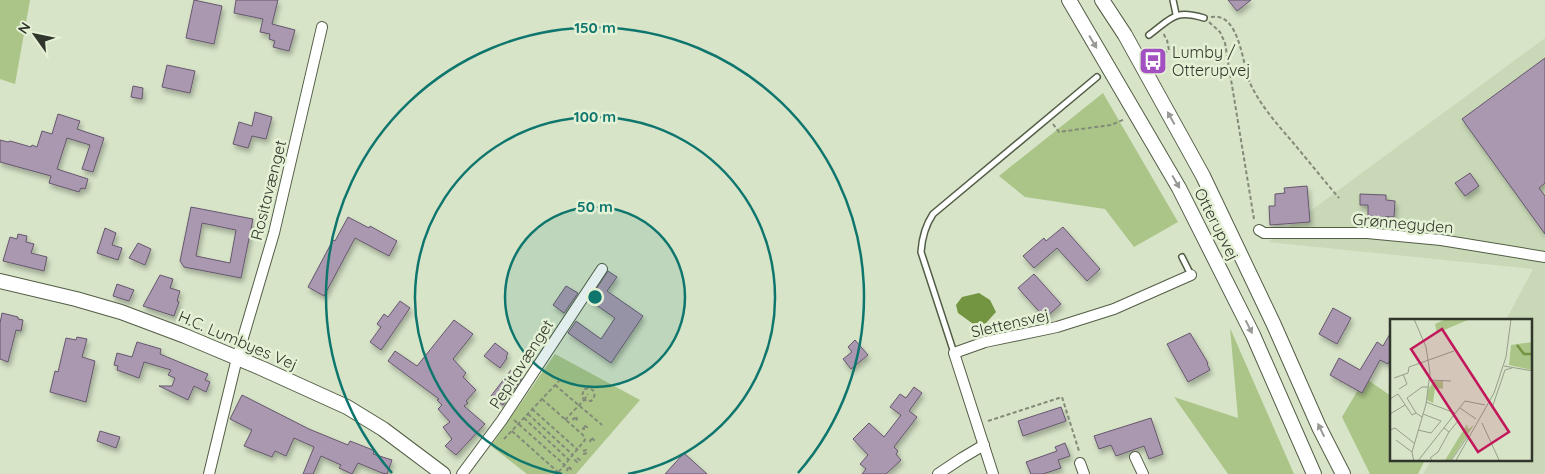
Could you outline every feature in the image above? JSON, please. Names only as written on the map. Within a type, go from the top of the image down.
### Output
[{"type":"main road","name":"Otterupvej","points":[[1068,0],[1179,188],[1253,335],[1313,473]]},
{"type":"main road","name":"Otterupvej","points":[[1102,0],[1125,35],[1203,176],[1274,325],[1319,427],[1341,470]]},
{"type":"main road","name":"H.C. Lumbyes Vej","points":[[0,281],[76,299],[120,312],[237,358],[348,408],[383,429],[443,474]]},
{"type":"street","name":"Rositavænget","points":[[209,474],[237,358],[274,233],[322,28]]},
{"type":"street","name":"Grønnegyden","points":[[1259,230],[1264,233],[1367,233],[1441,240],[1545,257]]},
{"type":"street","name":"Pepitavænget","points":[[462,474],[502,420],[602,269]]},
{"type":"street","name":"Slettensvej","points":[[994,474],[954,353],[985,342],[1057,327],[1106,312],[1191,275]]},
{"type":"street","points":[[938,474],[984,445]]},
{"type":"street","points":[[1136,457],[1143,474]]},
{"type":"street","points":[[1080,462],[1084,474]]},
{"type":"lane","points":[[1173,0],[1176,14]]},
{"type":"lane","points":[[1148,35],[1176,14],[1190,14],[1204,18]]},
{"type":"lane","points":[[954,353],[921,252],[922,237],[926,224],[933,214],[1097,76]]},
{"type":"lane","points":[[1182,258],[1191,275]]},
{"type":"path","points":[[1204,18],[1215,16],[1226,20],[1235,31],[1250,82],[1268,111],[1339,198]]},
{"type":"path","points":[[1204,18],[1220,32],[1225,43],[1255,226],[1259,230]]},
{"type":"path","points":[[1153,60],[1169,50],[1167,40],[1159,27]]},
{"type":"path","points":[[1049,117],[1060,132],[1111,125],[1128,117]]},
{"type":"path","points":[[504,439],[559,381]]},
{"type":"path","points":[[555,385],[602,425]]},
{"type":"path","points":[[592,389],[595,395],[594,399],[587,402],[584,400],[582,396],[584,390],[592,389]]},
{"type":"path","points":[[566,420],[588,394]]},
{"type":"path","points":[[977,424],[1062,397],[1082,461],[1080,462]]},
{"type":"path","points":[[542,399],[580,433],[585,440]]},
{"type":"path","points":[[532,409],[578,449],[583,451]]},
{"type":"path","points":[[528,414],[576,459]]},
{"type":"path","points":[[524,418],[569,460]]},
{"type":"path","points":[[570,424],[574,421]]},
{"type":"path","points":[[519,424],[568,468]]},
{"type":"path","points":[[580,433],[583,429]]},
{"type":"path","points":[[512,431],[558,473],[585,440]]},
{"type":"path","points":[[585,440],[590,440]]},
{"type":"path","points":[[527,450],[530,446]]},
{"type":"path","points":[[530,453],[533,449]]},
{"type":"shaded area","points":[[0,0],[30,0],[15,84],[0,79]]},
{"type":"shaded area","points":[[1545,38],[1545,474],[1423,474],[1430,462],[1532,462],[1532,319],[1507,319],[1533,269],[1268,242]]},
{"type":"shaded area","points":[[1103,93],[1178,222],[1134,247],[1105,209],[1025,197],[999,176]]},
{"type":"shaded area","points":[[979,293],[990,300],[996,312],[986,323],[976,326],[958,313],[956,305],[962,297]]},
{"type":"shaded area","points":[[1230,328],[1294,474],[1228,474],[1174,397],[1238,418]]},
{"type":"shaded area","points":[[555,354],[640,400],[576,474],[527,474],[491,446]]},
{"type":"shaded area","points":[[1365,378],[1390,395],[1390,462],[1424,462],[1418,474],[1370,474],[1342,417]]},
{"type":"building","points":[[194,0],[222,6],[214,44],[186,38]]},
{"type":"building","points":[[236,0],[278,0],[272,24],[295,30],[289,51],[273,47],[275,41],[269,39],[270,34],[260,32],[263,19],[234,13]]},
{"type":"building","points":[[1228,0],[1251,0],[1237,11]]},
{"type":"building","points":[[1545,58],[1545,183],[1539,188],[1545,196],[1545,234],[1462,119]]},
{"type":"building","points":[[167,65],[195,71],[190,93],[162,87]]},
{"type":"building","points":[[133,86],[143,88],[142,99],[131,97]]},
{"type":"building","points":[[255,112],[272,117],[266,139],[252,136],[248,148],[233,144],[239,122],[252,126]]},
{"type":"building","points":[[58,114],[80,121],[77,129],[104,138],[93,172],[82,169],[90,145],[67,138],[57,169],[88,179],[85,189],[81,188],[79,192],[49,183],[51,176],[0,162],[0,140],[37,147],[42,131],[52,134]]},
{"type":"building","points":[[1470,173],[1479,186],[1465,196],[1455,183]]},
{"type":"building","points":[[1307,186],[1310,222],[1270,225],[1269,206],[1275,206],[1275,194],[1285,193],[1284,188]]},
{"type":"building","points":[[1360,194],[1386,195],[1386,200],[1395,201],[1394,217],[1368,216],[1368,205],[1360,205]]},
{"type":"building","points":[[191,207],[253,219],[241,278],[184,267],[180,261]],"holes":[[[202,223],[236,230],[230,263],[196,256]]]},
{"type":"building","points":[[348,217],[369,228],[370,226],[397,241],[389,256],[355,238],[324,296],[308,287],[333,240],[335,241]]},
{"type":"building","points":[[1063,227],[1100,269],[1087,281],[1057,248],[1034,268],[1023,256],[1044,238],[1046,241]]},
{"type":"building","points":[[105,228],[116,233],[112,245],[122,248],[118,260],[97,253]]},
{"type":"building","points":[[18,234],[27,236],[26,242],[34,244],[31,253],[47,257],[44,271],[3,261],[10,237],[17,239]]},
{"type":"building","points":[[138,243],[151,249],[145,265],[129,258]]},
{"type":"building","points":[[608,271],[617,277],[607,291],[643,316],[611,363],[568,333],[576,321],[601,339],[615,318],[589,300]]},
{"type":"building","points":[[1034,274],[1061,304],[1045,318],[1018,288]]},
{"type":"building","points":[[160,275],[173,279],[170,288],[180,291],[177,301],[179,302],[174,316],[143,306]]},
{"type":"building","points":[[117,284],[134,290],[129,301],[113,296]]},
{"type":"building","points":[[566,286],[578,293],[564,313],[553,305]]},
{"type":"building","points":[[400,301],[410,308],[381,350],[370,342],[381,327],[377,324],[384,314],[388,317]]},
{"type":"building","points":[[1333,308],[1351,318],[1337,344],[1319,334]]},
{"type":"building","points":[[2,313],[23,320],[21,331],[16,330],[8,362],[0,359],[0,323]]},
{"type":"building","points":[[454,320],[473,334],[453,359],[466,373],[463,377],[476,390],[464,406],[485,424],[456,455],[445,446],[452,439],[443,427],[450,422],[438,409],[442,405],[437,400],[439,399],[388,361],[395,351],[417,366]]},
{"type":"building","points":[[1190,333],[1208,363],[1210,370],[1188,382],[1167,344]]},
{"type":"building","points":[[1390,334],[1390,360],[1388,364],[1380,360],[1362,393],[1330,375],[1339,358],[1360,370],[1377,342],[1383,346]]},
{"type":"building","points":[[77,337],[87,339],[82,357],[95,361],[86,402],[50,392],[55,371],[58,372],[66,338],[76,340]]},
{"type":"building","points":[[855,340],[868,355],[851,369],[843,359],[852,352],[848,347]]},
{"type":"building","points":[[137,342],[161,349],[160,354],[208,374],[205,380],[210,382],[206,392],[194,386],[188,400],[159,386],[172,386],[175,378],[168,375],[171,370],[144,362],[139,378],[117,370],[118,366],[114,365],[117,353],[132,357]]},
{"type":"building","points":[[495,343],[508,353],[500,368],[484,356]]},
{"type":"building","points":[[511,370],[522,378],[503,405],[491,396]]},
{"type":"building","points":[[914,387],[922,393],[909,411],[917,417],[894,447],[898,451],[896,454],[901,460],[886,474],[862,474],[866,469],[860,464],[868,455],[853,439],[869,423],[884,437],[901,415],[890,407],[900,394],[906,398]]},
{"type":"building","points":[[242,395],[309,429],[348,445],[350,441],[373,450],[373,454],[392,460],[387,474],[358,463],[352,474],[339,468],[341,465],[321,456],[313,474],[303,474],[314,447],[294,438],[286,456],[275,451],[272,457],[244,446],[252,430],[230,419]]},
{"type":"building","points":[[1061,407],[1066,421],[1023,436],[1018,421]]},
{"type":"building","points":[[1151,418],[1163,454],[1149,459],[1144,446],[1116,456],[1111,445],[1099,449],[1094,436]]},
{"type":"building","points":[[100,431],[120,437],[116,448],[97,441]]},
{"type":"building","points":[[1065,443],[1070,456],[1058,460],[1061,468],[1043,474],[1031,474],[1026,462],[1057,451],[1055,447]]},
{"type":"building","points":[[684,453],[707,474],[665,474]]},
{"type":"place","name":"Lumby / Otterupvej","points":[[1153,61]]}]
